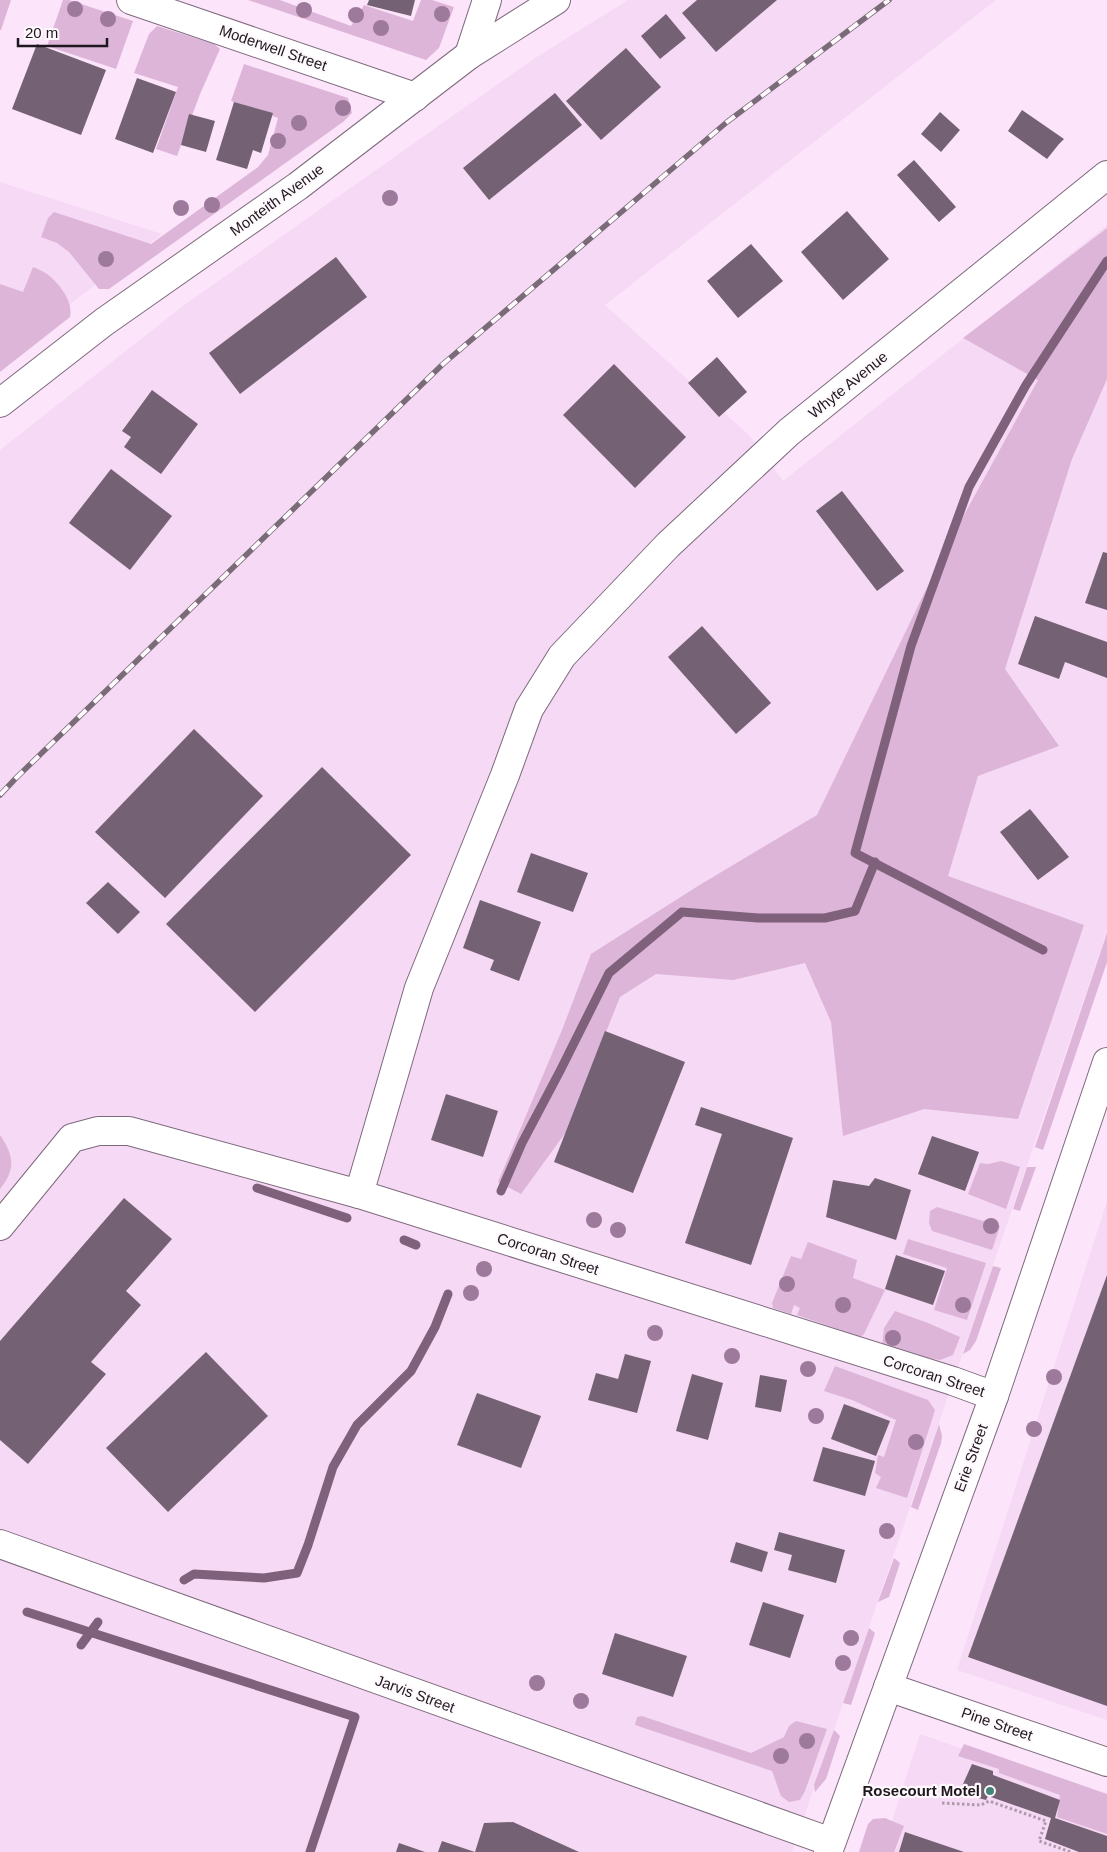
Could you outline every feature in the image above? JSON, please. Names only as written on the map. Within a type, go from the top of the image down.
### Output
[{"type":"street","name":"Moderwell Street","points":[[131,0],[415,97]]},
{"type":"street","points":[[469,55],[487,0]]},
{"type":"street","name":"Monteith Avenue","points":[[0,403],[104,322],[298,186],[469,55],[556,0]]},
{"type":"street","name":"Whyte Avenue","points":[[359,1194],[419,988],[505,775],[529,709],[562,656],[668,545],[790,432],[1107,175]]},
{"type":"street","name":"Erie Street","points":[[829,1847],[994,1396],[1107,1062]]},
{"type":"street","name":"Corcoran Street","points":[[0,1226],[72,1138],[98,1131],[129,1131],[359,1194],[953,1381],[994,1396]]},
{"type":"street","name":"Jarvis Street","points":[[0,1544],[829,1847]]},
{"type":"street","name":"Pine Street","points":[[888,1687],[1107,1762]]},
{"type":"path","points":[[942,1803],[981,1805],[989,1801],[1046,1821],[1040,1840],[1072,1852]]},
{"type":"shaded area","points":[[0,0],[11,0],[1,30],[0,30]]},
{"type":"shaded area","points":[[63,0],[69,0],[133,21],[116,69],[47,46]]},
{"type":"shaded area","points":[[248,0],[280,0],[351,26],[364,5],[413,21],[421,0],[432,0],[454,7],[439,48],[426,60]]},
{"type":"shaded area","points":[[628,0],[996,0],[605,305],[750,436],[783,481],[1107,225],[1107,932],[792,1852],[0,1852],[0,450],[183,306],[535,58]]},
{"type":"shaded area","points":[[157,26],[214,44],[220,49],[200,94],[177,156],[156,149],[178,87],[134,73],[149,34]]},
{"type":"shaded area","points":[[244,64],[348,98],[352,113],[343,122],[109,289],[99,289],[69,252],[57,243],[41,237],[48,218],[54,212],[151,244],[258,167],[268,155],[278,118],[231,101]]},
{"type":"shaded area","points":[[0,182],[162,234],[0,357]]},
{"type":"shaded area","points":[[1107,228],[1107,379],[1072,459],[1005,669],[1059,746],[978,776],[948,876],[1084,925],[1018,1119],[924,1109],[843,1136],[831,1022],[805,963],[733,980],[656,974],[620,997],[566,1132],[521,1194],[498,1182],[562,1030],[591,954],[698,886],[817,815],[947,546],[1038,380],[963,338]]},
{"type":"shaded area","points":[[33,267],[47,274],[65,293],[70,305],[70,317],[0,372],[0,284],[23,292]]},
{"type":"shaded area","points":[[1107,933],[1107,962],[1043,1150],[1035,1147]]},
{"type":"shaded area","points":[[0,1135],[8,1149],[11,1169],[0,1189]]},
{"type":"shaded area","points":[[1001,1161],[1020,1167],[1006,1209],[968,1194],[980,1163],[988,1164]]},
{"type":"shaded area","points":[[1027,1167],[1036,1167],[1020,1211],[1013,1209]]},
{"type":"shaded area","points":[[1107,1201],[1107,1720],[957,1670]]},
{"type":"shaded area","points":[[937,1207],[1000,1226],[992,1250],[932,1231],[929,1223],[930,1211]]},
{"type":"shaded area","points":[[908,1239],[986,1263],[967,1320],[934,1310],[947,1268],[903,1254]]},
{"type":"shaded area","points":[[808,1242],[857,1260],[853,1278],[885,1290],[864,1334],[860,1337],[797,1315],[800,1308],[794,1305],[791,1314],[773,1308],[772,1303],[791,1256],[801,1259]]},
{"type":"shaded area","points":[[993,1266],[1001,1268],[976,1341],[970,1350],[963,1354]]},
{"type":"shaded area","points":[[895,1311],[960,1337],[953,1355],[940,1360],[902,1353],[882,1346],[884,1328]]},
{"type":"shaded area","points":[[835,1366],[928,1400],[935,1410],[907,1498],[876,1488],[881,1477],[875,1473],[878,1455],[884,1457],[896,1420],[852,1400],[824,1391]]},
{"type":"shaded area","points":[[939,1424],[942,1436],[941,1443],[918,1510],[911,1507]]},
{"type":"shaded area","points":[[894,1558],[900,1563],[889,1597],[878,1602]]},
{"type":"shaded area","points":[[869,1628],[875,1633],[851,1705],[843,1703]]},
{"type":"shaded area","points":[[642,1716],[751,1753],[784,1737],[789,1726],[796,1721],[827,1729],[805,1791],[800,1800],[789,1802],[781,1796],[772,1771],[635,1725],[637,1717]]},
{"type":"shaded area","points":[[834,1730],[840,1736],[826,1779],[815,1792],[814,1785]]},
{"type":"shaded area","points":[[920,1734],[1107,1799],[1107,1852],[882,1852]]},
{"type":"shaded area","points":[[964,1744],[1107,1794],[1107,1834],[1057,1817],[1060,1795],[999,1773],[999,1769],[958,1756]]},
{"type":"shaded area","points":[[885,1818],[904,1826],[894,1852],[859,1852],[868,1824],[873,1819]]},
{"type":"building","points":[[369,0],[415,0],[411,16],[367,5]]},
{"type":"building","points":[[697,0],[777,0],[716,52],[682,13]]},
{"type":"building","points":[[666,14],[686,38],[660,59],[641,36]]},
{"type":"building","points":[[37,44],[106,70],[81,135],[12,109]]},
{"type":"building","points":[[626,48],[661,87],[601,140],[566,101]]},
{"type":"building","points":[[137,78],[176,92],[153,153],[115,139]]},
{"type":"building","points":[[555,93],[582,125],[489,200],[463,168]]},
{"type":"building","points":[[234,102],[273,113],[261,153],[253,150],[247,169],[216,160]]},
{"type":"building","points":[[1022,110],[1064,139],[1047,159],[1008,131]]},
{"type":"building","points":[[940,112],[960,130],[941,152],[921,134]]},
{"type":"building","points":[[189,114],[215,121],[206,152],[181,145]]},
{"type":"building","points":[[914,160],[956,207],[939,222],[897,175]]},
{"type":"building","points":[[847,211],[889,259],[843,300],[801,252]]},
{"type":"building","points":[[751,244],[783,281],[738,318],[707,281]]},
{"type":"building","points":[[336,257],[367,297],[240,394],[209,353]]},
{"type":"building","points":[[717,357],[747,392],[719,417],[688,383]]},
{"type":"building","points":[[614,364],[686,437],[635,488],[563,415]]},
{"type":"building","points":[[152,390],[198,424],[161,474],[124,447],[131,437],[122,431]]},
{"type":"building","points":[[111,469],[172,516],[130,570],[69,523]]},
{"type":"building","points":[[842,491],[904,571],[877,591],[816,511]]},
{"type":"building","points":[[1103,552],[1107,553],[1107,610],[1085,603]]},
{"type":"building","points":[[1035,616],[1107,642],[1107,678],[1065,662],[1059,679],[1018,664]]},
{"type":"building","points":[[702,626],[771,703],[736,734],[668,657]]},
{"type":"building","points":[[194,729],[263,796],[165,898],[95,832]]},
{"type":"building","points":[[322,767],[411,855],[255,1012],[166,924]]},
{"type":"building","points":[[1030,809],[1069,857],[1038,880],[1000,832]]},
{"type":"building","points":[[531,853],[588,873],[573,912],[517,892]]},
{"type":"building","points":[[108,882],[140,912],[118,934],[86,903]]},
{"type":"building","points":[[480,900],[541,922],[519,981],[490,970],[494,960],[463,948]]},
{"type":"building","points":[[605,1031],[685,1062],[633,1193],[554,1162]]},
{"type":"building","points":[[446,1094],[498,1111],[483,1157],[431,1140]]},
{"type":"building","points":[[701,1107],[793,1138],[751,1265],[685,1243],[722,1134],[695,1125]]},
{"type":"building","points":[[932,1136],[979,1152],[965,1191],[918,1174]]},
{"type":"building","points":[[875,1178],[911,1190],[896,1240],[826,1217],[833,1180],[869,1186]]},
{"type":"building","points":[[124,1198],[172,1239],[126,1291],[141,1305],[91,1362],[106,1374],[28,1464],[0,1440],[0,1341]]},
{"type":"building","points":[[896,1255],[945,1271],[933,1305],[885,1289]]},
{"type":"building","points":[[1107,1275],[1107,1706],[968,1657]]},
{"type":"building","points":[[206,1352],[268,1416],[168,1512],[106,1448]]},
{"type":"building","points":[[625,1354],[651,1361],[637,1413],[588,1400],[596,1373],[618,1379]]},
{"type":"building","points":[[692,1374],[723,1383],[708,1440],[676,1431]]},
{"type":"building","points":[[760,1375],[787,1380],[781,1412],[755,1407]]},
{"type":"building","points":[[477,1393],[541,1416],[521,1468],[457,1445]]},
{"type":"building","points":[[844,1404],[890,1421],[876,1456],[831,1439]]},
{"type":"building","points":[[823,1447],[875,1461],[865,1496],[813,1481]]},
{"type":"building","points":[[779,1532],[845,1550],[836,1583],[788,1570],[792,1555],[774,1550]]},
{"type":"building","points":[[736,1542],[768,1552],[762,1572],[730,1562]]},
{"type":"building","points":[[763,1602],[804,1615],[790,1658],[749,1645]]},
{"type":"building","points":[[615,1633],[687,1656],[673,1697],[602,1674]]},
{"type":"building","points":[[972,1764],[993,1771],[993,1775],[1060,1800],[1055,1818],[1107,1836],[1107,1852],[1079,1852],[1045,1839],[1051,1818],[988,1796],[986,1800],[959,1793]]},
{"type":"building","points":[[513,1822],[579,1852],[475,1852],[484,1823]]},
{"type":"building","points":[[905,1832],[964,1852],[899,1852]]},
{"type":"building","points":[[442,1841],[475,1852],[438,1852]]},
{"type":"building","points":[[399,1843],[425,1852],[396,1852]]},
{"type":"waterway","points":[[1043,950],[855,853],[911,646],[969,487],[1026,385],[1107,261]]},
{"type":"waterway","points":[[501,1191],[522,1143],[609,973],[682,912],[758,918],[825,918],[855,911],[875,862]]},
{"type":"waterway","points":[[257,1188],[347,1218]]},
{"type":"waterway","points":[[404,1240],[416,1245]]},
{"type":"waterway","points":[[184,1580],[194,1574],[264,1578],[297,1573],[333,1467],[357,1425],[411,1371],[435,1327],[448,1294]]},
{"type":"waterway","points":[[27,1612],[355,1717],[310,1852]]},
{"type":"waterway","points":[[81,1645],[98,1622]]},
{"type":"railway","points":[[0,795],[443,364],[727,122],[889,0]]},
{"type":"place","name":"Rosecourt Motel","points":[[990,1791]]}]
